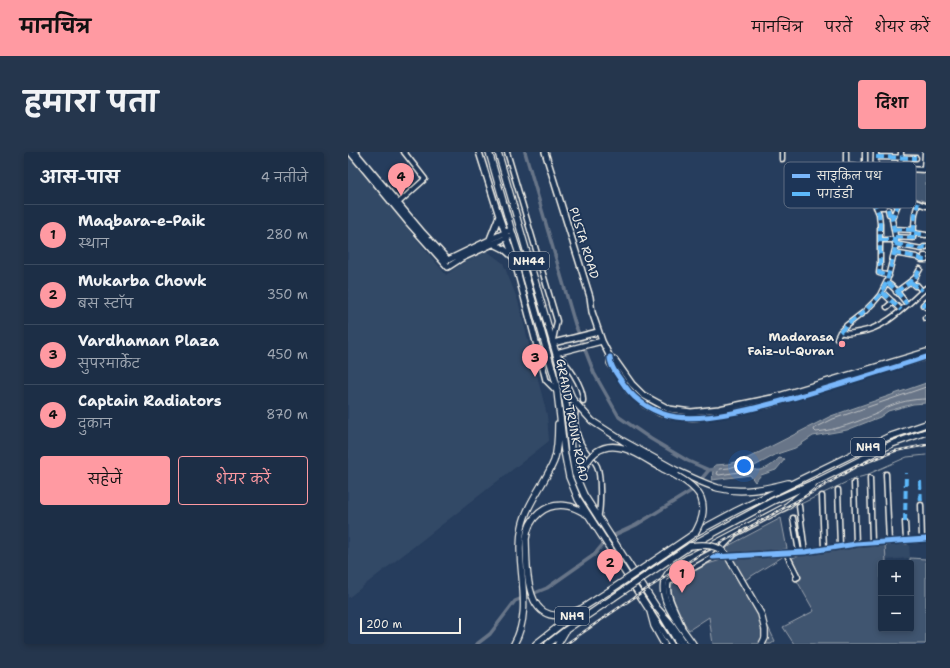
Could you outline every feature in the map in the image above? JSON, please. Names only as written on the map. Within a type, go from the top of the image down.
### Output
[{"type":"highway","name":"GRAND TRUNK ROAD","points":[[489,152],[509,234],[524,270],[556,383],[569,477],[578,499],[650,611]]},
{"type":"highway","name":"GRAND TRUNK ROAD","points":[[498,152],[556,353],[567,410],[574,468],[582,490],[600,520]]},
{"type":"highway","points":[[560,370],[573,400],[592,421],[623,441],[677,471],[718,488],[730,490],[770,488],[811,475]]},
{"type":"highway","points":[[516,641],[524,614],[519,546],[522,527],[525,515],[554,460],[557,446],[559,410]]},
{"type":"highway","name":"NH9","points":[[811,475],[888,437],[926,424]]},
{"type":"highway","name":"NH9","points":[[820,480],[892,444],[926,432]]},
{"type":"highway","points":[[582,490],[582,475],[587,460],[594,453],[605,447],[621,447],[634,452],[677,476],[698,493],[702,503],[703,514],[695,533]]},
{"type":"highway","points":[[695,533],[768,495],[811,475]]},
{"type":"highway","points":[[690,546],[773,501],[820,480]]},
{"type":"highway","points":[[693,644],[664,598],[662,587],[666,576],[673,568],[686,559],[787,506],[820,480]]},
{"type":"highway","points":[[581,610],[572,614],[561,616],[550,614],[540,608],[533,600],[528,566],[527,532],[531,521],[541,511],[552,506],[573,507],[589,516]]},
{"type":"highway","name":"NH44","points":[[600,520],[657,608]]},
{"type":"highway","name":"NH9","points":[[536,644],[581,610],[695,533]]},
{"type":"highway","points":[[690,546],[712,545],[721,549],[727,555],[761,614],[765,638],[762,644]]},
{"type":"highway","name":"NH9","points":[[566,630],[690,546]]},
{"type":"highway","points":[[657,608],[686,644]]},
{"type":"highway","points":[[650,611],[654,626],[664,644]]},
{"type":"highway","points":[[548,644],[566,630]]},
{"type":"highway","points":[[558,644],[566,630]]},
{"type":"main road","points":[[350,152],[396,205],[423,233],[448,264]]},
{"type":"main road","points":[[355,152],[396,205]]},
{"type":"main road","points":[[479,152],[499,216],[509,234],[514,259],[546,380],[557,391]]},
{"type":"main road","name":"PUSTA ROAD","points":[[545,152],[590,297],[598,332],[610,357],[610,363],[629,391],[645,405],[660,412],[692,418],[741,411],[770,404],[926,357]]},
{"type":"main road","points":[[490,239],[499,216]]},
{"type":"main road","points":[[448,264],[490,239],[509,234]]},
{"type":"main road","points":[[448,264],[494,244],[509,234]]},
{"type":"main road","points":[[494,244],[504,249],[514,259]]},
{"type":"main road","points":[[553,343],[598,332]]},
{"type":"main road","points":[[556,353],[573,350],[602,340]]},
{"type":"main road","points":[[610,357],[615,360],[632,384],[643,395],[669,409],[691,412],[719,409],[756,402],[813,387],[926,352]]},
{"type":"main road","points":[[657,608],[679,644]]},
{"type":"main road","points":[[650,611],[672,644]]},
{"type":"street","points":[[396,205],[425,179],[404,152]]},
{"type":"street","points":[[508,152],[557,321],[553,343]]},
{"type":"street","points":[[782,152],[782,159]]},
{"type":"street","points":[[925,152],[925,170]]},
{"type":"street","points":[[876,154],[901,154],[916,158]]},
{"type":"street","points":[[880,240],[913,238],[915,214],[918,203],[926,206]]},
{"type":"street","points":[[876,208],[880,222],[879,274],[889,276]]},
{"type":"street","points":[[886,208],[889,214],[893,215]]},
{"type":"street","points":[[837,338],[848,323],[864,312],[882,292],[889,276],[894,253],[895,240],[892,223],[896,208]]},
{"type":"street","points":[[894,229],[926,234]]},
{"type":"street","points":[[895,240],[922,249],[926,247]]},
{"type":"street","points":[[894,253],[916,257],[922,260],[925,257]]},
{"type":"street","points":[[880,265],[891,266]]},
{"type":"street","points":[[896,292],[905,287],[915,278],[920,268]]},
{"type":"street","points":[[886,282],[892,286],[907,304]]},
{"type":"street","points":[[911,282],[915,286],[917,285],[922,291]]},
{"type":"street","points":[[840,332],[852,334],[874,329],[901,310],[926,288]]},
{"type":"street","points":[[882,292],[901,310]]},
{"type":"street","points":[[887,307],[893,302]]},
{"type":"street","points":[[926,302],[923,305],[926,308]]},
{"type":"street","points":[[556,353],[563,359],[572,372],[582,394],[583,401]]},
{"type":"street","points":[[576,408],[575,420],[577,435],[587,454]]},
{"type":"street","points":[[593,460],[598,466],[599,471],[601,503],[600,520]]},
{"type":"street","points":[[886,474],[889,542]]},
{"type":"street","points":[[870,478],[872,542]]},
{"type":"street","points":[[854,483],[856,544]]},
{"type":"street","points":[[838,490],[840,546]]},
{"type":"street","points":[[822,496],[824,549]]},
{"type":"street","points":[[713,557],[805,552],[872,542],[924,539],[921,504]]},
{"type":"street","points":[[799,506],[805,552]]},
{"type":"street","points":[[793,518],[799,552]]},
{"type":"street","points":[[905,522],[906,541]]},
{"type":"street","points":[[684,630],[668,592],[667,586],[669,582],[713,557],[736,533]]},
{"type":"street","points":[[786,553],[798,577],[796,578]]},
{"type":"shaded area","points":[[348,156],[446,275],[460,265],[487,251],[503,263],[518,301],[547,415],[549,441],[348,598]]},
{"type":"shaded area","points":[[916,171],[926,172],[926,202],[916,198]]},
{"type":"shaded area","points":[[781,518],[787,549],[730,554],[726,549],[730,545]]},
{"type":"shaded area","points":[[909,542],[910,558],[886,560],[885,543]]},
{"type":"shaded area","points":[[885,543],[886,560],[878,560],[878,632],[914,632],[914,560],[910,560],[910,558],[926,559],[926,644],[794,644],[783,627],[814,611],[796,579],[800,575],[792,558],[801,555]]},
{"type":"shaded area","points":[[784,556],[745,580],[775,641],[771,644],[713,644],[709,617],[689,630],[674,605],[670,589],[674,581],[708,564],[721,560]]},
{"type":"water","points":[[926,383],[926,403],[913,404],[888,411],[880,417],[847,430],[813,436],[795,448],[777,454],[751,468],[754,470],[762,470],[773,464],[779,458],[785,459],[776,470],[761,475],[755,482],[750,475],[712,480],[715,465],[728,464],[748,458],[831,416]]},
{"type":"waterway","points":[[525,152],[575,324],[594,373],[619,417],[651,439],[688,461],[709,470]]},
{"type":"waterway","points":[[784,512],[853,479],[864,476],[907,457],[926,455]]},
{"type":"waterway","points":[[477,644],[490,634],[515,601],[547,588],[594,555],[608,538],[636,525],[691,491],[709,470],[717,469]]},
{"type":"railway","points":[[566,644],[702,553],[815,491],[857,466],[895,451],[926,445]]},
{"type":"marked path","points":[[876,157],[916,158]]},
{"type":"marked path","points":[[895,237],[913,238],[915,214],[918,203]]},
{"type":"marked path","points":[[877,208],[880,224],[879,273],[889,276]]},
{"type":"marked path","points":[[840,332],[874,302],[880,295],[887,281],[895,249],[896,241],[892,219],[896,208]]},
{"type":"marked path","points":[[888,209],[889,214],[893,215]]},
{"type":"marked path","points":[[894,229],[914,230]]},
{"type":"marked path","points":[[914,233],[926,235]]},
{"type":"marked path","points":[[880,240],[895,240]]},
{"type":"marked path","points":[[895,244],[922,249],[926,247]]},
{"type":"marked path","points":[[894,253],[926,260]]},
{"type":"marked path","points":[[896,292],[915,278],[920,269]]},
{"type":"marked path","points":[[911,282],[915,286],[917,285],[922,291]]},
{"type":"marked path","points":[[887,283],[907,304]]},
{"type":"marked path","points":[[882,292],[901,310]]},
{"type":"marked path","points":[[926,302],[923,305],[926,307]]},
{"type":"marked path","points":[[905,522],[906,473]]},
{"type":"marked path","points":[[920,481],[921,505]]},
{"type":"cycle path","points":[[610,357],[610,361],[618,376],[630,392],[641,402],[661,413],[676,417],[691,418],[724,415],[759,407],[807,394],[926,357]]},
{"type":"cycle path","points":[[713,557],[805,552],[856,544],[926,539]]},
{"type":"place","name":"Captain Radiators","points":[[401,196]]},
{"type":"place","name":"Madarasa Faiz-ul-Quran","points":[[842,344]]},
{"type":"place","name":"Vardhaman Plaza","points":[[535,377]]},
{"type":"place","name":"Mukarba Chowk","points":[[610,582]]},
{"type":"place","name":"Maqbara-e-Paik","points":[[682,593]]}]
